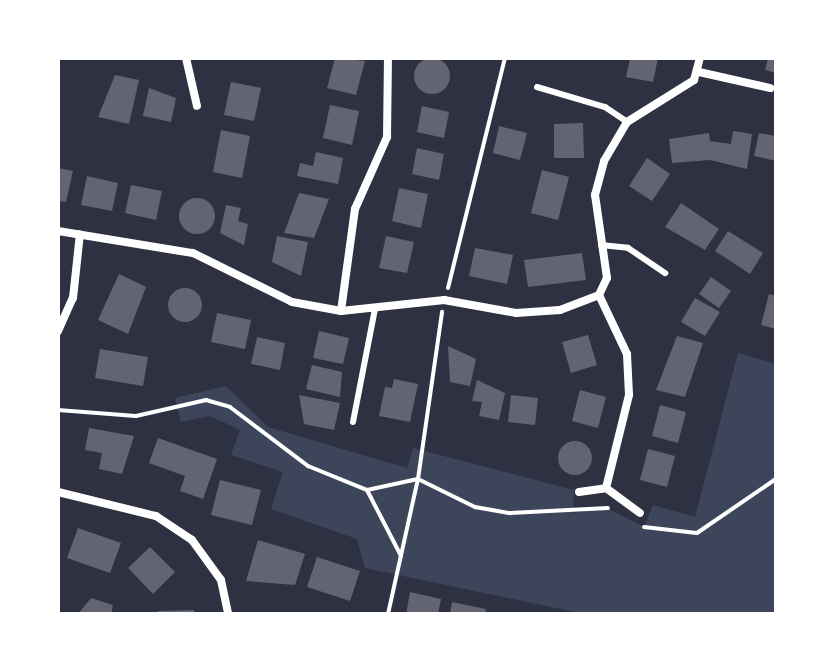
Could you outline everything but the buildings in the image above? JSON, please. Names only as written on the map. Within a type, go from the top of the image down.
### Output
[{"type":"street","points":[[186,58],[197,106]]},
{"type":"street","points":[[341,311],[355,209],[387,137],[388,58]]},
{"type":"street","points":[[699,72],[700,58]]},
{"type":"street","points":[[58,231],[193,253],[292,302],[341,311],[444,300],[516,313],[560,310],[599,295],[607,278],[595,195],[604,161],[627,122],[699,72],[770,88]]},
{"type":"street","points":[[58,331],[73,298],[80,234]]},
{"type":"street","points":[[599,295],[627,354],[629,395],[606,488]]},
{"type":"street","points":[[579,492],[606,488],[640,513]]},
{"type":"street","points":[[58,492],[156,516],[192,540],[221,580],[228,614]]},
{"type":"lane","points":[[537,87],[605,107],[627,122]]},
{"type":"lane","points":[[601,245],[628,248],[665,273]]},
{"type":"lane","points":[[353,422],[375,309]]},
{"type":"path","points":[[388,614],[402,558],[444,300],[505,58]]},
{"type":"path","points":[[58,410],[136,416],[206,400],[230,407],[308,466],[367,490],[402,558]]},
{"type":"shaded area","points":[[738,353],[776,364],[776,614],[584,614],[365,568],[357,539],[271,509],[283,472],[231,455],[240,430],[210,416],[181,422],[175,398],[226,386],[268,427],[407,468],[413,448],[574,490],[573,513],[607,508],[644,527],[653,505],[695,517]]}]
